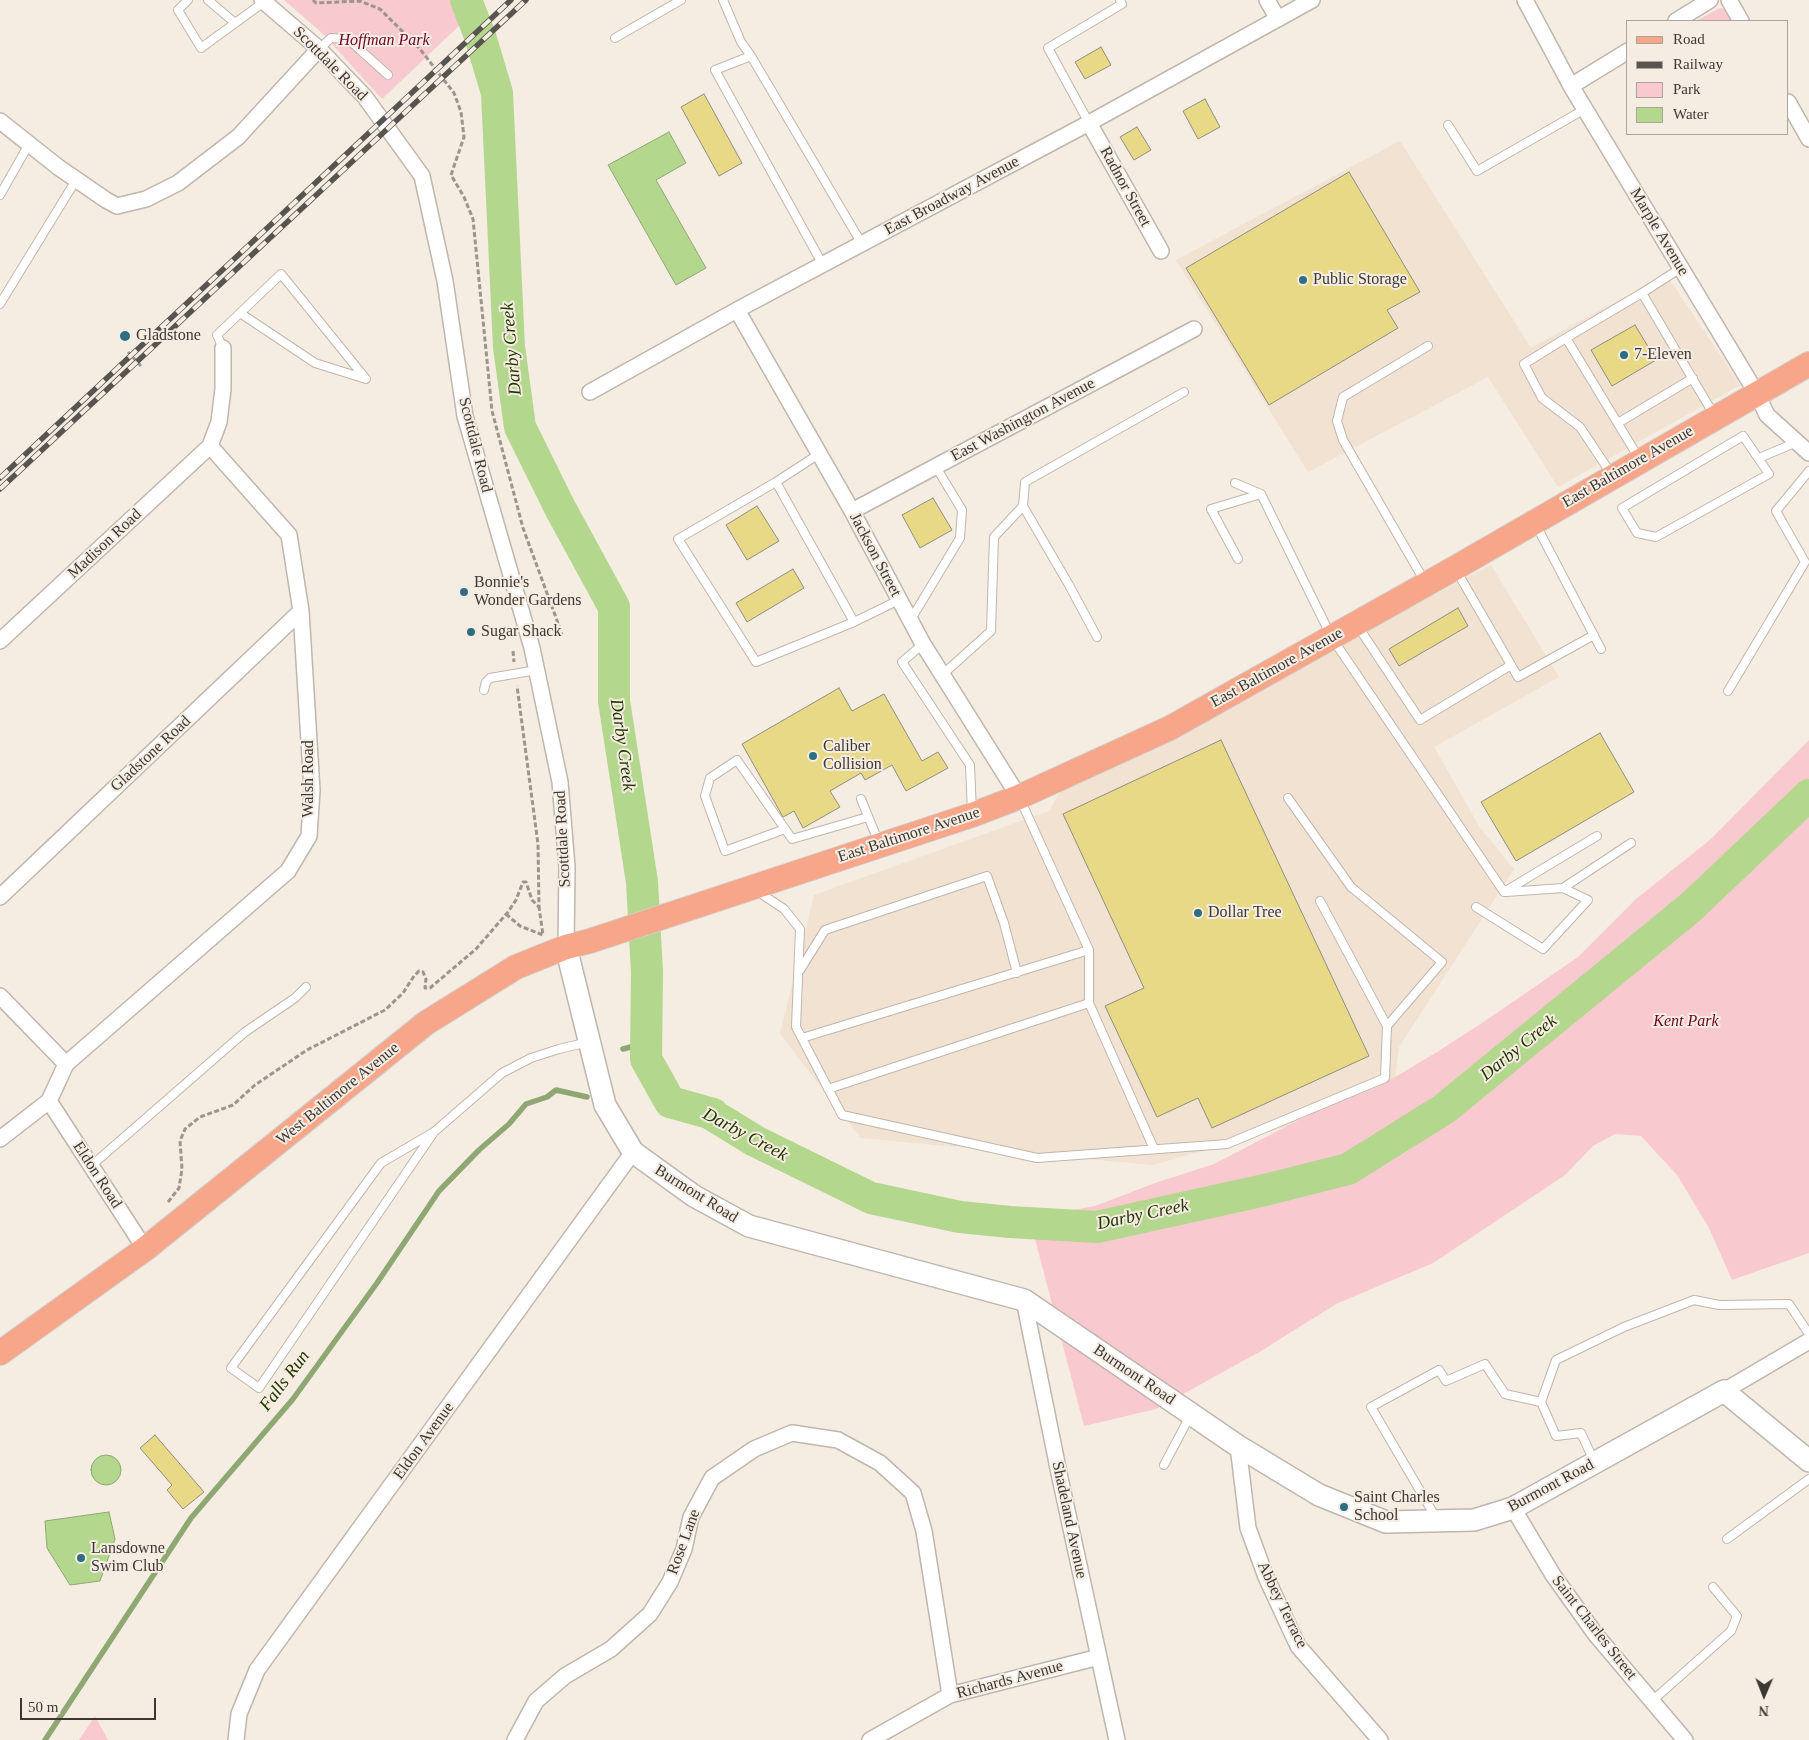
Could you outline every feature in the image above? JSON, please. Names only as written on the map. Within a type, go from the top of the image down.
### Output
[{"type":"main road","name":"East Baltimore Avenue","points":[[711,900],[1019,797],[1170,728],[1455,568],[1809,364]]},
{"type":"main road","name":"West Baltimore Avenue","points":[[0,1353],[145,1249],[426,1023],[516,967],[566,947],[590,941],[711,900]]},
{"type":"street","points":[[1267,0],[1278,19]]},
{"type":"street","name":"East Broadway Avenue","points":[[590,392],[737,310],[1090,124],[1312,0]]},
{"type":"street","name":"Marple Avenue","points":[[1525,0],[1585,110],[1768,415],[1809,453]]},
{"type":"street","points":[[1678,20],[1710,0]]},
{"type":"street","points":[[1729,0],[1740,20]]},
{"type":"street","name":"Scottdale Road","points":[[263,1],[319,49],[366,97],[422,176],[445,281],[464,416],[532,648],[560,782],[567,867],[566,947]]},
{"type":"street","points":[[0,121],[76,180],[117,206],[146,199],[178,183],[238,137],[319,49]]},
{"type":"street","points":[[1571,86],[1626,52]]},
{"type":"street","points":[[1789,104],[1809,139]]},
{"type":"street","name":"Radnor Street","points":[[1090,124],[1161,251]]},
{"type":"street","name":"Jackson Street","points":[[737,310],[852,511],[922,644],[1019,797]]},
{"type":"street","name":"East Washington Avenue","points":[[852,511],[1194,329]]},
{"type":"street","points":[[210,446],[219,422],[223,389],[222,348]]},
{"type":"street","name":"Walsh Road","points":[[0,1139],[49,1101],[66,1064],[288,870],[309,836],[312,790],[301,611],[289,535],[210,446]]},
{"type":"street","name":"Madison Road","points":[[0,641],[210,446]]},
{"type":"street","name":"Gladstone Road","points":[[0,897],[301,611]]},
{"type":"street","name":"Burmont Road","points":[[566,947],[605,1105],[633,1152],[694,1196],[749,1226],[1024,1300],[1238,1446],[1319,1495],[1386,1522],[1474,1520],[1513,1508],[1724,1391]]},
{"type":"street","points":[[0,996],[66,1064]]},
{"type":"street","name":"Eldon Road","points":[[49,1101],[145,1249]]},
{"type":"street","name":"Eldon Avenue","points":[[236,1740],[239,1714],[257,1670],[633,1152]]},
{"type":"street","name":"Shadeland Avenue","points":[[1024,1300],[1060,1478],[1117,1740]]},
{"type":"street","points":[[1809,1341],[1724,1391],[1809,1461]]},
{"type":"street","name":"Rose Lane","points":[[515,1740],[536,1701],[565,1676],[611,1649],[650,1614],[670,1582],[684,1548],[691,1517],[712,1478],[754,1448],[792,1433],[838,1440],[880,1462],[913,1493],[924,1531],[950,1695]]},
{"type":"street","name":"Abbey Terrace","points":[[1238,1446],[1248,1528],[1266,1577],[1298,1646],[1380,1740]]},
{"type":"street","name":"Saint Charles Street","points":[[1513,1508],[1553,1574],[1596,1635],[1685,1740]]},
{"type":"street","name":"Richards Avenue","points":[[870,1740],[950,1695],[1100,1657]]},
{"type":"lane","points":[[188,0],[178,10],[201,48],[263,1]]},
{"type":"lane","points":[[208,0],[235,23]]},
{"type":"lane","points":[[615,38],[681,0]]},
{"type":"lane","points":[[723,0],[742,42],[862,244]]},
{"type":"lane","points":[[1090,124],[1048,48],[1122,4],[1120,0]]},
{"type":"lane","points":[[319,49],[331,38],[348,39],[388,75]]},
{"type":"lane","points":[[751,56],[715,70],[823,265]]},
{"type":"lane","points":[[1448,126],[1477,171],[1585,110]]},
{"type":"lane","points":[[0,195],[29,144]]},
{"type":"lane","points":[[0,304],[76,180]]},
{"type":"lane","points":[[1612,476],[1580,427],[1542,398],[1524,364],[1681,268]]},
{"type":"lane","points":[[222,348],[217,335],[240,313],[281,274],[366,379],[315,363],[240,313]]},
{"type":"lane","points":[[1642,292],[1715,417]]},
{"type":"lane","points":[[1566,338],[1641,461]]},
{"type":"lane","points":[[1426,584],[1343,440],[1337,421],[1342,397],[1428,346]]},
{"type":"lane","points":[[1618,423],[1692,378]]},
{"type":"lane","points":[[1097,637],[1023,506],[1025,482],[1184,392]]},
{"type":"lane","points":[[1743,436],[1758,458],[1769,474],[1656,537],[1637,533],[1622,508],[1743,436]]},
{"type":"lane","points":[[1758,458],[1797,442]]},
{"type":"lane","points":[[819,454],[776,482],[678,539],[756,662],[854,622],[899,600]]},
{"type":"lane","points":[[910,621],[960,538],[962,510],[936,466]]},
{"type":"lane","points":[[1728,691],[1805,562],[1776,511],[1809,471]]},
{"type":"lane","points":[[776,482],[854,622]]},
{"type":"lane","points":[[1235,483],[1261,494],[1332,638],[1504,892]]},
{"type":"lane","points":[[1238,558],[1211,509],[1261,494]]},
{"type":"lane","points":[[942,675],[991,631],[994,537],[1023,506]]},
{"type":"lane","points":[[1534,522],[1601,649]]},
{"type":"lane","points":[[1455,568],[1518,677],[1594,635]]},
{"type":"lane","points":[[1356,624],[1420,720],[1511,665]]},
{"type":"lane","points":[[922,644],[902,662],[970,765],[972,814]]},
{"type":"lane","points":[[484,690],[486,682],[490,678],[537,670]]},
{"type":"lane","points":[[785,829],[724,851],[705,796],[710,778],[737,760],[792,839],[868,817]]},
{"type":"lane","points":[[1019,797],[1089,950],[1089,1004],[1154,1149]]},
{"type":"lane","points":[[1288,798],[1351,887],[1442,962],[1387,1026]]},
{"type":"lane","points":[[861,799],[880,845]]},
{"type":"lane","points":[[1504,892],[1597,836]]},
{"type":"lane","points":[[1563,888],[1631,843]]},
{"type":"lane","points":[[798,971],[826,930],[987,876],[1004,924],[1018,973]]},
{"type":"lane","points":[[751,887],[784,909],[800,929],[796,1027],[842,1116],[1038,1158],[1227,1144],[1385,1078],[1387,1026],[1320,901]]},
{"type":"lane","points":[[1476,907],[1543,949],[1588,900],[1563,888],[1504,892]]},
{"type":"lane","points":[[802,1038],[1089,950]]},
{"type":"lane","points":[[91,1166],[245,1032],[295,998],[306,987]]},
{"type":"lane","points":[[828,1089],[1089,1004]]},
{"type":"lane","points":[[434,1132],[259,1388],[231,1368],[381,1163],[434,1132],[502,1073],[531,1058],[590,1042]]},
{"type":"lane","points":[[1594,1463],[1581,1433],[1556,1436],[1541,1402],[1556,1360],[1624,1327],[1694,1300],[1719,1305],[1789,1304],[1809,1334]]},
{"type":"lane","points":[[1437,1521],[1371,1407],[1440,1370],[1446,1381],[1485,1364],[1505,1394],[1541,1402]]},
{"type":"lane","points":[[1164,1465],[1191,1414]]},
{"type":"lane","points":[[1727,1539],[1809,1479]]},
{"type":"lane","points":[[1652,1701],[1731,1630],[1737,1616],[1713,1587]]},
{"type":"path","points":[[313,0],[316,3],[360,1],[380,9],[420,49],[454,93],[462,112],[464,137],[451,175],[464,197],[473,219],[492,411],[524,528],[562,634]]},
{"type":"path","points":[[128,352],[141,366]]},
{"type":"path","points":[[506,914],[520,926],[543,935],[539,907],[538,844],[512,651]]},
{"type":"path","points":[[167,1204],[179,1188],[182,1169],[180,1141],[185,1129],[200,1117],[233,1105],[255,1085],[307,1050],[385,1010],[403,993],[419,971],[423,972],[426,979],[425,988],[430,988],[476,949],[516,900],[523,882],[526,882],[532,900],[539,907]]},
{"type":"shaded area","points":[[1400,141],[1531,348],[1666,274],[1740,385],[1558,487],[1488,377],[1308,472],[1176,260]]},
{"type":"shaded area","points":[[1491,565],[1559,677],[1434,747],[1480,828],[1514,869],[1399,1047],[1393,1096],[1153,1165],[861,1138],[780,1034],[814,895],[1049,811],[1060,792]]},
{"type":"green space","name":"Hoffman Park","points":[[284,0],[450,0],[462,23],[382,99],[322,33]]},
{"type":"green space","points":[[1720,8],[1727,10],[1732,20],[1698,20]]},
{"type":"green space","name":"Kent Park","points":[[1809,740],[1809,1253],[1732,1280],[1709,1228],[1677,1175],[1641,1136],[1615,1134],[1593,1146],[1565,1175],[1433,1263],[1336,1304],[1261,1351],[1156,1409],[1084,1426],[1029,1216],[1047,1215],[1095,1206],[1155,1183],[1214,1164],[1320,1109],[1380,1086],[1437,1052],[1578,957],[1636,899],[1711,839]]},
{"type":"green space","points":[[95,1716],[108,1740],[79,1740]]},
{"type":"water","points":[[669,132],[686,163],[656,180],[706,268],[676,285],[608,165]]},
{"type":"water","points":[[106,1455],[116,1460],[121,1470],[116,1480],[106,1485],[96,1480],[91,1470],[96,1460]]},
{"type":"water","name":"Lansdowne Swim Club","points":[[109,1512],[115,1539],[100,1581],[70,1585],[47,1548],[45,1521]]},
{"type":"building","points":[[1101,47],[1111,65],[1085,79],[1075,62]]},
{"type":"building","points":[[704,94],[742,163],[719,176],[681,107]]},
{"type":"building","points":[[1205,99],[1220,127],[1198,139],[1183,111]]},
{"type":"building","points":[[1137,127],[1151,150],[1134,160],[1120,137]]},
{"type":"building","name":"Public Storage","points":[[1349,172],[1420,292],[1387,310],[1398,328],[1269,405],[1186,268]]},
{"type":"building","name":"7-Eleven","points":[[1635,325],[1656,360],[1612,386],[1591,350]]},
{"type":"building","points":[[933,498],[952,530],[920,548],[902,515]]},
{"type":"building","points":[[757,506],[779,541],[747,560],[726,525]]},
{"type":"building","points":[[793,569],[804,588],[747,622],[736,603]]},
{"type":"building","points":[[1458,608],[1468,626],[1399,666],[1389,649]]},
{"type":"building","name":"Caliber Collision","points":[[839,688],[852,711],[884,694],[922,761],[938,752],[948,768],[906,791],[892,765],[865,780],[861,773],[830,791],[840,807],[803,828],[794,811],[783,817],[742,744]]},
{"type":"building","points":[[1600,733],[1634,792],[1516,861],[1481,802]]},
{"type":"building","points":[[1221,740],[1369,1056],[1212,1128],[1198,1098],[1157,1117],[1105,1006],[1144,988],[1063,814]]},
{"type":"building","points":[[155,1435],[204,1492],[183,1509],[167,1490],[172,1485],[140,1448]]},
{"type":"waterway","name":"Darby Creek","points":[[466,0],[480,36],[497,93],[509,347],[520,427],[560,508],[614,607],[614,701],[642,882],[647,972],[646,1059],[670,1102],[713,1114],[711,1114],[755,1141],[871,1198],[960,1217],[1010,1222],[1097,1227],[1265,1190],[1348,1169],[1444,1109],[1691,907],[1809,795]]},
{"type":"waterway","points":[[623,1049],[646,1043]]},
{"type":"waterway","name":"Falls Run","points":[[45,1740],[191,1518],[293,1399],[377,1283],[439,1191],[479,1150],[509,1124],[526,1104],[547,1097],[556,1090],[587,1097]]},
{"type":"railway","points":[[0,478],[511,0]]},
{"type":"railway","points":[[0,489],[526,0]]},
{"type":"place","name":"Public Storage","points":[[1303,280]]},
{"type":"place","name":"Gladstone","points":[[125,336]]},
{"type":"place","name":"7-Eleven","points":[[1624,355]]},
{"type":"place","name":"Bonnie's Wonder Gardens","points":[[464,592]]},
{"type":"place","name":"Sugar Shack","points":[[471,632]]},
{"type":"place","name":"Caliber Collision","points":[[813,756]]},
{"type":"place","name":"Dollar Tree","points":[[1198,913]]},
{"type":"place","name":"Saint Charles School","points":[[1344,1507]]},
{"type":"place","name":"Lansdowne Swim Club","points":[[81,1558]]}]
